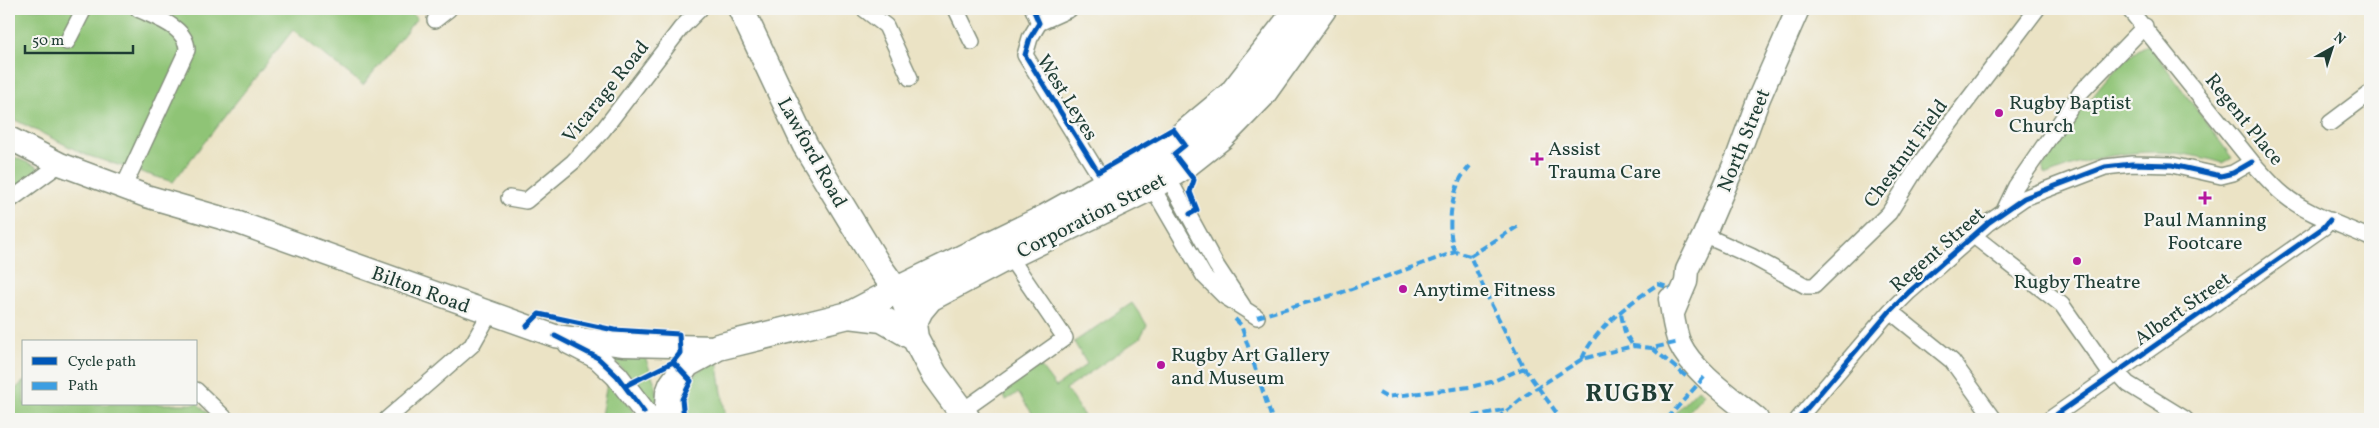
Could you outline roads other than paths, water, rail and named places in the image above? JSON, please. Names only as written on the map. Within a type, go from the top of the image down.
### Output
[{"type":"highway","name":"Corporation Street","points":[[897,290],[1106,186],[1154,171],[1232,94],[1298,9]]},
{"type":"highway","name":"Corporation Street","points":[[914,331],[920,310],[930,298],[1009,256],[1154,171],[1221,137],[1261,96],[1323,9]]},
{"type":"highway","name":"Bilton Road","points":[[718,347],[849,315],[897,290]]},
{"type":"highway","name":"Bilton Road","points":[[849,315],[882,319],[914,331]]},
{"type":"highway","points":[[914,331],[934,374],[965,415]]},
{"type":"highway","points":[[667,419],[669,393],[682,371],[687,364],[718,347]]},
{"type":"main road","name":"Lawford Road","points":[[741,9],[805,144],[878,265],[897,290],[914,331]]},
{"type":"main road","name":"North Street","points":[[1757,419],[1687,356],[1679,342],[1673,313],[1686,282],[1687,270],[1737,158],[1759,98],[1798,9]]},
{"type":"main road","name":"Bilton Road","points":[[9,138],[60,164],[123,188],[239,223],[555,336],[624,345],[718,347]]},
{"type":"main road","points":[[555,336],[598,358],[618,376],[650,419]]},
{"type":"street","points":[[67,42],[84,9]]},
{"type":"street","points":[[123,188],[187,50],[187,42],[182,34],[138,9]]},
{"type":"street","points":[[435,20],[449,9]]},
{"type":"street","name":"Vicarage Road","points":[[510,198],[526,201],[573,162],[603,130],[681,28],[700,9]]},
{"type":"street","points":[[864,9],[886,26],[910,78]]},
{"type":"street","points":[[956,9],[972,42]]},
{"type":"street","name":"West Leyes","points":[[1033,9],[1039,23],[1030,38],[1025,55],[1106,186]]},
{"type":"street","points":[[1039,23],[1070,9]]},
{"type":"street","name":"Chestnut Field","points":[[1704,235],[1751,256],[1806,286],[1814,286],[1889,213],[1920,164],[2037,9]]},
{"type":"street","name":"Regent Place","points":[[2130,9],[2252,162],[2285,195],[2303,208],[2330,220]]},
{"type":"street","points":[[2004,210],[2016,186],[2081,92],[2145,26]]},
{"type":"street","points":[[2330,123],[2370,92]]},
{"type":"street","name":"Regent Street","points":[[1798,419],[1890,311],[1942,261],[2004,210],[2024,198],[2105,168],[2132,164],[2172,165],[2221,176],[2233,173],[2252,162]]},
{"type":"street","points":[[9,201],[60,164]]},
{"type":"street","points":[[1154,171],[1252,314]]},
{"type":"street","points":[[2330,220],[2370,238]]},
{"type":"street","name":"Albert Street","points":[[2050,419],[2324,227],[2330,220]]},
{"type":"street","points":[[1974,236],[2048,292],[2062,305],[2115,374],[2168,415],[2185,419]]},
{"type":"street","points":[[965,415],[1065,338],[1009,256]]},
{"type":"street","points":[[1890,311],[1952,361],[1994,419]]},
{"type":"street","points":[[387,419],[472,345],[490,313]]},
{"type":"street","points":[[198,392],[226,419]]},
{"type":"place","name":"Rugby Baptist Church","points":[[1999,113]]},
{"type":"place","name":"Assist Trauma Care","points":[[1537,159]]},
{"type":"place","name":"Paul Manning Footcare","points":[[2205,198]]},
{"type":"place","name":"Rugby Theatre","points":[[2077,261]]},
{"type":"place","name":"Anytime Fitness","points":[[1403,289]]},
{"type":"place","name":"Rugby Art Gallery and Museum","points":[[1161,365]]},
{"type":"district","name":"RUGBY","points":[[1630,392]]}]
